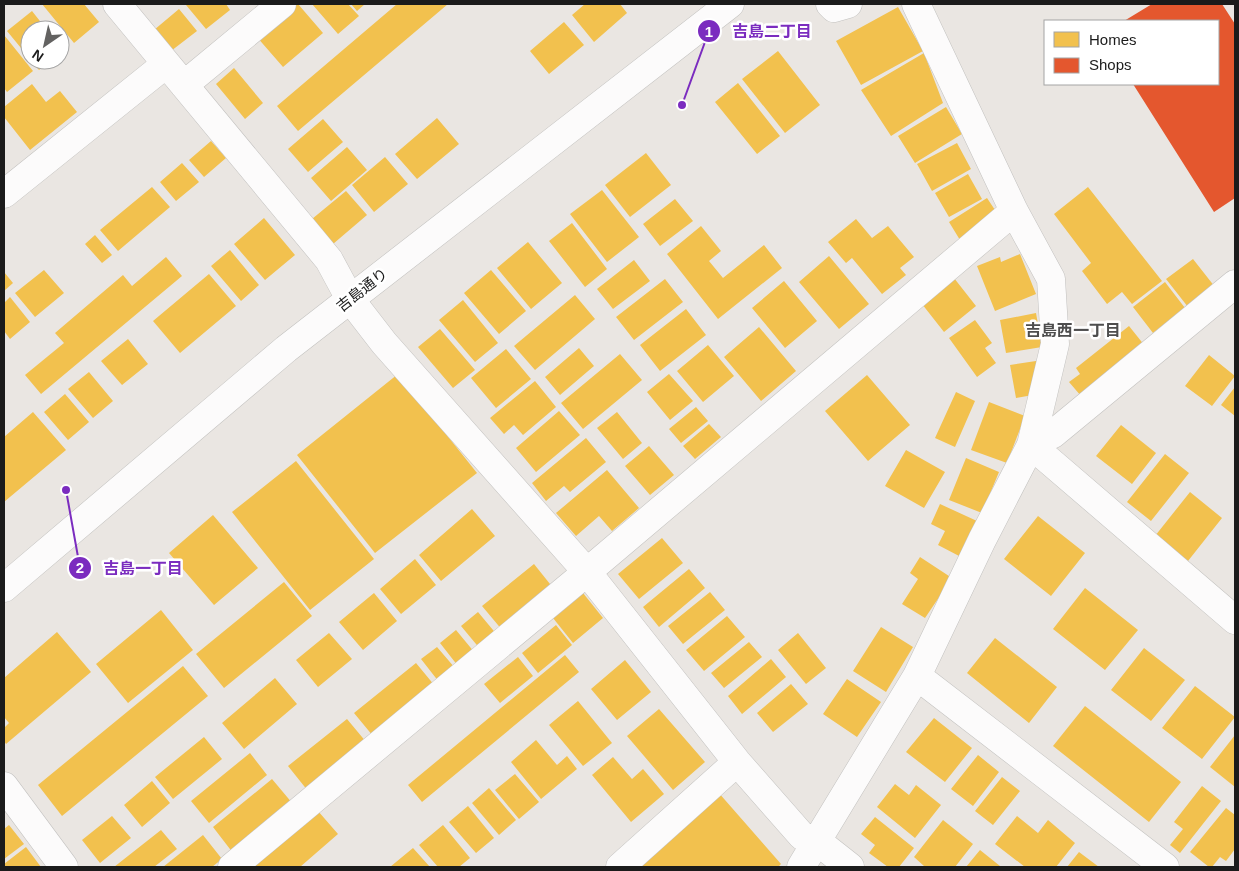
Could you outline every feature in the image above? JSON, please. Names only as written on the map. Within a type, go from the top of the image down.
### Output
[{"type":"street","points":[[117,4],[329,260],[350,299],[384,343],[587,572],[737,762],[802,836],[817,841],[850,867]]},
{"type":"street","points":[[184,84],[282,4]]},
{"type":"street","name":"吉島通り","points":[[4,588],[260,370],[730,4]]},
{"type":"street","points":[[830,4],[834,8],[848,4]]},
{"type":"street","points":[[801,867],[917,676],[982,540],[1031,445],[1054,344],[1051,279],[1014,211],[916,4]]},
{"type":"street","points":[[4,194],[166,64]]},
{"type":"street","points":[[232,867],[587,572],[1014,211]]},
{"type":"street","points":[[1031,445],[1053,434],[1230,296]]},
{"type":"street","points":[[1031,445],[1235,620]]},
{"type":"street","points":[[917,676],[1165,867]]},
{"type":"street","points":[[620,867],[737,762]]},
{"type":"street","points":[[4,786],[64,867]]},
{"type":"building: Homes","points":[[42,4],[84,4],[99,22],[74,43],[70,38],[70,20],[55,20]]},
{"type":"building: Homes","points":[[226,4],[230,10],[206,29],[186,5]]},
{"type":"building: Homes","points":[[294,4],[298,4],[323,33],[283,67],[256,36]]},
{"type":"building: Homes","points":[[312,4],[348,4],[359,16],[338,34]]},
{"type":"building: Homes","points":[[351,4],[365,4],[357,11]]},
{"type":"building: Homes","points":[[397,4],[448,4],[298,131],[277,106]]},
{"type":"building: Homes","points":[[585,4],[620,4],[627,13],[594,42],[572,15]]},
{"type":"building: Homes","points":[[898,7],[923,51],[861,85],[836,41]]},
{"type":"building: Homes","points":[[179,9],[197,31],[171,51],[154,30]]},
{"type":"building: Homes","points":[[32,11],[39,20],[21,20]]},
{"type":"building: Homes","points":[[20,21],[20,47],[7,31]]},
{"type":"building: Homes","points":[[564,22],[584,45],[549,74],[530,51]]},
{"type":"building: Homes","points":[[4,35],[20,55],[20,70],[33,71],[7,92],[4,88]]},
{"type":"building: Homes","points":[[778,51],[820,105],[785,133],[742,79]]},
{"type":"building: Homes","points":[[924,53],[943,103],[891,136],[861,90]]},
{"type":"building: Homes","points":[[234,68],[263,103],[245,119],[216,84]]},
{"type":"building: Homes","points":[[738,83],[780,136],[757,154],[715,102]]},
{"type":"building: Homes","points":[[32,84],[46,102],[60,91],[77,112],[30,150],[4,117],[4,107]]},
{"type":"building: Homes","points":[[946,107],[962,134],[915,163],[898,136]]},
{"type":"building: Homes","points":[[437,118],[459,144],[417,179],[395,154]]},
{"type":"building: Homes","points":[[323,119],[343,142],[308,172],[288,149]]},
{"type":"building: Homes","points":[[211,141],[226,158],[204,177],[189,160]]},
{"type":"building: Homes","points":[[957,143],[971,169],[932,191],[917,164]]},
{"type":"building: Homes","points":[[347,147],[367,170],[331,201],[311,178]]},
{"type":"building: Homes","points":[[646,153],[671,185],[630,217],[605,185]]},
{"type":"building: Homes","points":[[385,157],[408,184],[374,212],[352,185]]},
{"type":"building: Homes","points":[[182,163],[199,182],[176,201],[160,182]]},
{"type":"building: Homes","points":[[968,174],[982,199],[949,217],[935,193]]},
{"type":"building: Homes","points":[[152,187],[170,207],[118,251],[100,230]]},
{"type":"building: Homes","points":[[1088,187],[1162,281],[1132,304],[1122,292],[1107,304],[1082,271],[1091,263],[1054,214]]},
{"type":"building: Homes","points":[[602,190],[639,237],[607,262],[570,214]]},
{"type":"building: Homes","points":[[346,191],[367,215],[333,244],[312,219]]},
{"type":"building: Homes","points":[[987,198],[999,216],[960,240],[949,222]]},
{"type":"building: Homes","points":[[675,199],[693,221],[660,246],[643,224]]},
{"type":"building: Homes","points":[[264,218],[295,255],[265,280],[234,244]]},
{"type":"building: Homes","points":[[856,219],[872,238],[888,226],[914,257],[900,268],[906,275],[882,294],[852,258],[846,263],[828,242]]},
{"type":"building: Homes","points":[[572,223],[607,269],[585,287],[549,241]]},
{"type":"building: Homes","points":[[701,226],[721,251],[709,261],[723,278],[764,245],[782,268],[718,319],[667,254]]},
{"type":"building: Homes","points":[[95,235],[112,255],[102,263],[85,244]]},
{"type":"building: Homes","points":[[528,242],[562,283],[531,309],[497,268]]},
{"type":"building: Homes","points":[[230,250],[259,285],[241,301],[211,266]]},
{"type":"building: Homes","points":[[1020,254],[1036,294],[995,311],[977,266],[1000,257],[1001,262]]},
{"type":"building: Homes","points":[[829,256],[869,304],[839,329],[799,282]]},
{"type":"building: Homes","points":[[166,257],[182,276],[41,394],[25,375],[64,343],[55,333],[123,275],[132,286]]},
{"type":"building: Homes","points":[[1193,259],[1215,287],[1188,307],[1166,279]]},
{"type":"building: Homes","points":[[634,260],[650,281],[613,309],[597,289]]},
{"type":"building: Homes","points":[[44,270],[64,293],[35,317],[15,293]]},
{"type":"building: Homes","points":[[491,270],[526,311],[499,334],[464,293]]},
{"type":"building: Homes","points":[[4,272],[13,283],[4,291]]},
{"type":"building: Homes","points":[[209,274],[236,306],[180,353],[153,321]]},
{"type":"building: Homes","points":[[954,278],[976,306],[944,332],[922,304]]},
{"type":"building: Homes","points":[[665,279],[683,302],[634,340],[616,317]]},
{"type":"building: Homes","points":[[784,281],[817,321],[785,348],[752,308]]},
{"type":"building: Homes","points":[[1165,282],[1185,308],[1153,333],[1133,307]]},
{"type":"building: Homes","points":[[575,295],[595,319],[535,370],[514,346]]},
{"type":"building: Homes","points":[[10,297],[30,322],[10,339],[4,331],[4,303]]},
{"type":"building: Homes","points":[[463,300],[498,343],[475,362],[439,320]]},
{"type":"building: Homes","points":[[686,309],[706,335],[660,371],[640,345]]},
{"type":"building: Homes","points":[[1036,313],[1042,347],[1006,353],[1000,320]]},
{"type":"building: Homes","points":[[975,320],[992,343],[985,348],[996,363],[977,377],[949,338]]},
{"type":"building: Homes","points":[[1129,326],[1145,346],[1081,396],[1069,382],[1080,374],[1076,368]]},
{"type":"building: Homes","points":[[759,327],[796,371],[761,401],[724,357]]},
{"type":"building: Homes","points":[[440,329],[475,370],[453,388],[418,347]]},
{"type":"building: Homes","points":[[128,339],[148,364],[122,385],[101,361]]},
{"type":"building: Homes","points":[[708,345],[734,376],[703,402],[677,371]]},
{"type":"building: Homes","points":[[579,348],[594,366],[560,395],[545,377]]},
{"type":"building: Homes","points":[[506,349],[531,379],[496,408],[471,378]]},
{"type":"building: Homes","points":[[620,354],[642,380],[583,429],[561,403]]},
{"type":"building: Homes","points":[[1209,355],[1235,376],[1212,406],[1185,386]]},
{"type":"building: Homes","points":[[1036,361],[1040,381],[1031,383],[1033,395],[1016,398],[1010,365]]},
{"type":"building: Homes","points":[[89,372],[113,401],[93,418],[68,389]]},
{"type":"building: Homes","points":[[398,374],[477,473],[375,553],[297,455]]},
{"type":"building: Homes","points":[[669,374],[693,401],[670,420],[647,392]]},
{"type":"building: Homes","points":[[867,375],[910,425],[868,461],[825,411]]},
{"type":"building: Homes","points":[[535,381],[556,407],[523,435],[514,425],[504,434],[490,418]]},
{"type":"building: Homes","points":[[1235,387],[1235,416],[1221,405]]},
{"type":"building: Homes","points":[[956,392],[975,401],[955,447],[935,438]]},
{"type":"building: Homes","points":[[65,394],[89,422],[68,440],[44,412]]},
{"type":"building: Homes","points":[[989,402],[1025,416],[1007,463],[971,450]]},
{"type":"building: Homes","points":[[696,407],[708,421],[681,443],[669,429]]},
{"type":"building: Homes","points":[[559,411],[580,435],[536,472],[516,448]]},
{"type":"building: Homes","points":[[33,412],[66,450],[4,502],[4,437]]},
{"type":"building: Homes","points":[[617,412],[642,443],[623,459],[597,428]]},
{"type":"building: Homes","points":[[709,424],[721,437],[695,459],[683,446]]},
{"type":"building: Homes","points":[[1121,425],[1156,453],[1132,484],[1096,456]]},
{"type":"building: Homes","points":[[586,438],[606,462],[570,492],[564,486],[546,501],[532,483]]},
{"type":"building: Homes","points":[[649,446],[674,475],[650,495],[625,466]]},
{"type":"building: Homes","points":[[906,450],[945,472],[924,508],[885,486]]},
{"type":"building: Homes","points":[[1165,454],[1189,473],[1151,521],[1127,502]]},
{"type":"building: Homes","points":[[966,458],[999,472],[982,513],[949,500]]},
{"type":"building: Homes","points":[[296,461],[374,559],[310,610],[232,512]]},
{"type":"building: Homes","points":[[607,470],[639,508],[612,531],[599,516],[576,536],[556,513]]},
{"type":"building: Homes","points":[[1190,492],[1222,518],[1188,561],[1155,536]]},
{"type":"building: Homes","points":[[940,504],[977,521],[961,557],[938,545],[945,531],[931,524]]},
{"type":"building: Homes","points":[[472,509],[495,536],[441,581],[419,555]]},
{"type":"building: Homes","points":[[213,515],[258,568],[214,605],[169,553]]},
{"type":"building: Homes","points":[[1038,516],[1085,553],[1051,596],[1004,559]]},
{"type":"building: Homes","points":[[662,538],[683,563],[639,599],[618,574]]},
{"type":"building: Homes","points":[[920,557],[952,578],[925,618],[902,604],[918,579],[910,573]]},
{"type":"building: Homes","points":[[415,559],[436,585],[401,614],[380,589]]},
{"type":"building: Homes","points":[[534,564],[554,589],[503,631],[482,606]]},
{"type":"building: Homes","points":[[689,569],[705,588],[659,627],[643,607]]},
{"type":"building: Homes","points":[[284,582],[312,616],[224,688],[196,654]]},
{"type":"building: Homes","points":[[1085,588],[1138,630],[1105,670],[1053,629]]},
{"type":"building: Homes","points":[[710,592],[725,610],[683,644],[668,626]]},
{"type":"building: Homes","points":[[374,593],[397,621],[363,650],[339,622]]},
{"type":"building: Homes","points":[[583,593],[603,618],[573,643],[553,618]]},
{"type":"building: Homes","points":[[161,610],[193,650],[128,703],[96,664]]},
{"type":"building: Homes","points":[[478,612],[498,636],[481,650],[461,626]]},
{"type":"building: Homes","points":[[727,616],[745,637],[704,671],[686,650]]},
{"type":"building: Homes","points":[[556,625],[572,645],[538,673],[522,653]]},
{"type":"building: Homes","points":[[881,627],[913,647],[886,692],[853,671]]},
{"type":"building: Homes","points":[[456,630],[475,653],[458,666],[440,643]]},
{"type":"building: Homes","points":[[57,632],[91,672],[6,744],[4,741],[4,728],[9,723],[4,717],[4,678]]},
{"type":"building: Homes","points":[[329,633],[352,659],[318,687],[296,660]]},
{"type":"building: Homes","points":[[798,633],[826,668],[806,684],[778,650]]},
{"type":"building: Homes","points":[[995,638],[1057,687],[1029,723],[967,673]]},
{"type":"building: Homes","points":[[749,642],[762,657],[724,688],[711,673]]},
{"type":"building: Homes","points":[[437,647],[455,668],[439,682],[421,659]]},
{"type":"building: Homes","points":[[1144,648],[1185,680],[1151,721],[1111,690]]},
{"type":"building: Homes","points":[[565,655],[579,672],[422,802],[408,785]]},
{"type":"building: Homes","points":[[518,657],[533,676],[500,703],[484,684]]},
{"type":"building: Homes","points":[[771,659],[786,677],[742,714],[728,696]]},
{"type":"building: Homes","points":[[625,660],[651,692],[617,720],[591,689]]},
{"type":"building: Homes","points":[[416,663],[435,686],[373,736],[354,713]]},
{"type":"building: Homes","points":[[183,666],[208,696],[62,816],[38,785]]},
{"type":"building: Homes","points":[[275,678],[297,704],[244,749],[222,723]]},
{"type":"building: Homes","points":[[847,679],[881,702],[857,737],[823,714]]},
{"type":"building: Homes","points":[[791,684],[808,704],[773,732],[757,713]]},
{"type":"building: Homes","points":[[1195,686],[1235,717],[1202,759],[1162,728]]},
{"type":"building: Homes","points":[[578,701],[612,743],[583,766],[549,725]]},
{"type":"building: Homes","points":[[1085,706],[1181,782],[1149,822],[1053,746]]},
{"type":"building: Homes","points":[[659,709],[705,762],[673,790],[627,736]]},
{"type":"building: Homes","points":[[934,718],[972,748],[945,782],[906,752]]},
{"type":"building: Homes","points":[[347,719],[367,743],[308,791],[288,766]]},
{"type":"building: Homes","points":[[1235,735],[1235,787],[1210,767]]},
{"type":"building: Homes","points":[[204,737],[222,759],[173,799],[155,777]]},
{"type":"building: Homes","points":[[536,740],[557,765],[567,756],[577,769],[541,799],[511,762]]},
{"type":"building: Homes","points":[[250,753],[267,775],[209,823],[191,801]]},
{"type":"building: Homes","points":[[978,755],[999,772],[973,806],[951,789]]},
{"type":"building: Homes","points":[[613,757],[632,779],[643,769],[664,794],[631,822],[592,775]]},
{"type":"building: Homes","points":[[515,774],[539,802],[519,819],[495,790]]},
{"type":"building: Homes","points":[[1002,777],[1020,791],[993,825],[975,811]]},
{"type":"building: Homes","points":[[272,779],[293,804],[233,853],[213,827]]},
{"type":"building: Homes","points":[[152,781],[170,803],[142,827],[124,805]]},
{"type":"building: Homes","points":[[895,784],[909,795],[916,785],[941,805],[915,838],[877,807]]},
{"type":"building: Homes","points":[[1202,786],[1221,801],[1180,853],[1170,845],[1183,829],[1174,822]]},
{"type":"building: Homes","points":[[489,788],[516,820],[499,835],[472,803]]},
{"type":"building: Homes","points":[[718,792],[781,864],[778,867],[632,867]]},
{"type":"building: Homes","points":[[468,806],[494,838],[476,853],[449,822]]},
{"type":"building: Homes","points":[[1226,808],[1235,815],[1235,849],[1226,861],[1220,857],[1212,867],[1209,867],[1190,852]]},
{"type":"building: Homes","points":[[318,811],[338,834],[300,867],[253,867]]},
{"type":"building: Homes","points":[[112,816],[131,838],[100,863],[82,840]]},
{"type":"building: Homes","points":[[1017,816],[1038,833],[1048,820],[1075,843],[1056,867],[1025,867],[995,844]]},
{"type":"building: Homes","points":[[875,817],[914,848],[899,867],[888,867],[869,853],[875,845],[861,834]]},
{"type":"building: Homes","points":[[943,820],[973,844],[955,867],[923,867],[914,857]]},
{"type":"building: Homes","points":[[9,825],[24,844],[4,859],[4,829]]},
{"type":"building: Homes","points":[[443,825],[470,858],[459,867],[438,867],[419,845]]},
{"type":"building: Homes","points":[[161,830],[177,849],[154,867],[114,867]]},
{"type":"building: Homes","points":[[203,835],[222,859],[212,867],[163,867]]},
{"type":"building: Homes","points":[[26,847],[41,867],[4,867],[4,864]]},
{"type":"building: Homes","points":[[413,848],[430,867],[390,867]]},
{"type":"building: Homes","points":[[980,850],[1000,866],[966,867]]},
{"type":"building: Homes","points":[[1079,852],[1099,867],[1067,867]]},
{"type":"building: Shops","points":[[1152,4],[1222,4],[1235,24],[1235,198],[1214,212],[1134,85],[1219,85],[1219,20],[1126,20]]},
{"type":"place","name":"吉島二丁目","points":[[682,105]]},
{"type":"place","name":"吉島一丁目","points":[[66,490]]},
{"type":"district","name":"吉島西一丁目","points":[[1073,330]]}]
